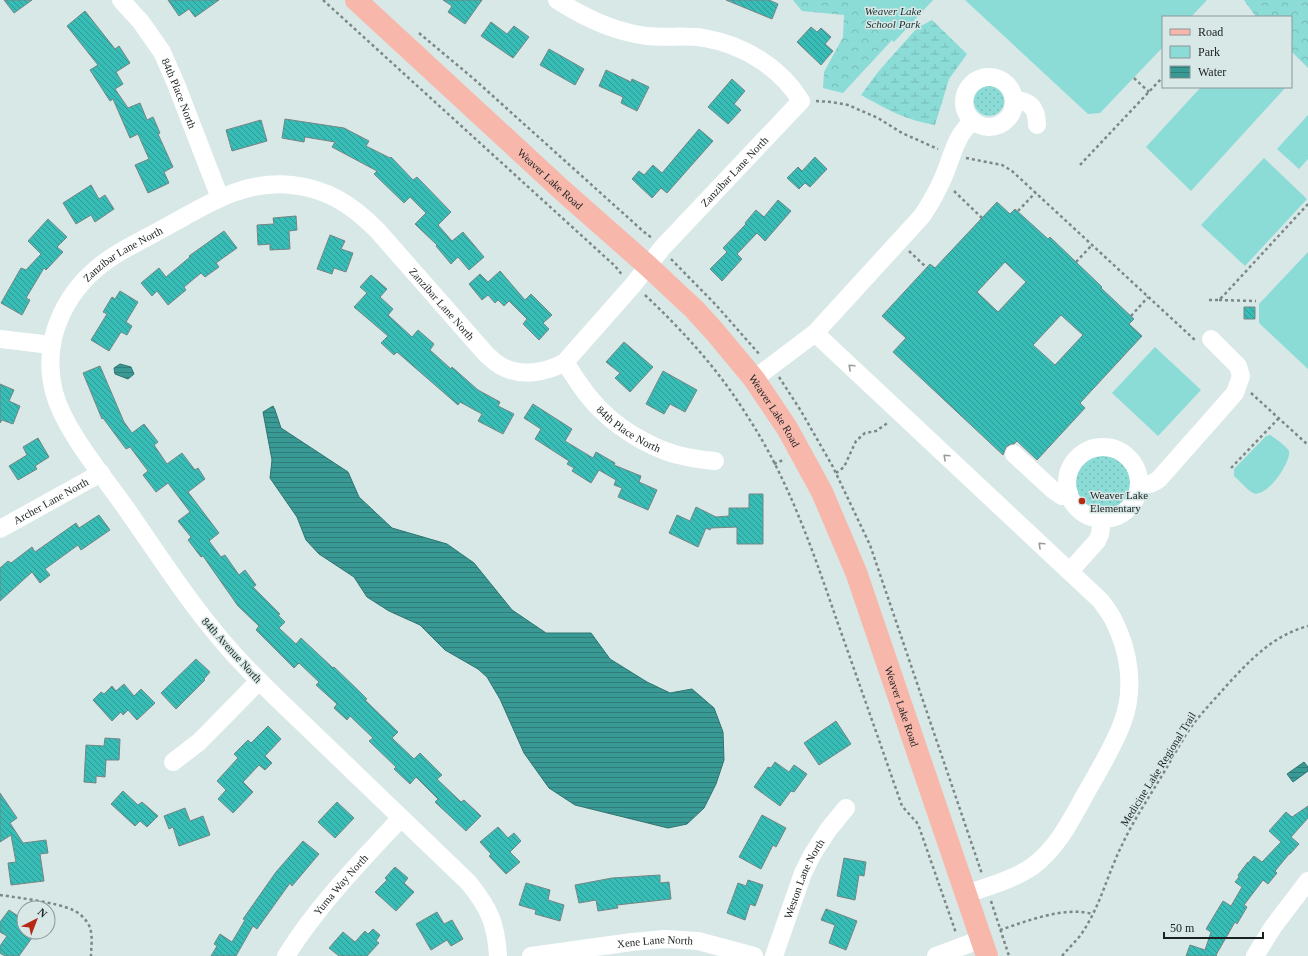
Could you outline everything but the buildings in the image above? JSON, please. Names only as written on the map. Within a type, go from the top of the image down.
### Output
[{"type":"main road","name":"Weaver Lake Road","points":[[356,0],[563,191],[648,266],[695,310],[754,379],[787,428],[804,457],[838,525],[856,572],[966,894],[990,942]]},
{"type":"street","name":"84th Place North","points":[[121,0],[141,22],[162,52],[220,198]]},
{"type":"street","points":[[557,0],[593,20],[618,30],[646,36],[704,38],[732,45],[760,59],[794,90],[801,101]]},
{"type":"street","points":[[988,76],[1005,82],[1011,89],[1014,100],[1014,106],[1011,114],[1006,121],[998,126],[980,126],[967,115],[964,106],[964,98],[972,82],[988,76]]},
{"type":"street","points":[[1014,100],[1021,100],[1028,103],[1033,108],[1037,116],[1037,125]]},
{"type":"street","name":"Zanzibar Lane North","points":[[51,345],[57,325],[66,304],[79,286],[115,255],[220,198],[241,189],[266,184],[291,185],[315,189],[338,198],[360,213],[377,230],[486,354],[501,366],[517,372],[531,373],[556,368],[565,362],[633,285],[667,243],[801,101]]},
{"type":"street","points":[[754,379],[815,333],[922,216],[944,177],[960,135],[973,121]]},
{"type":"street","points":[[815,333],[1101,600],[1114,620],[1124,643],[1130,683],[1124,719],[1116,738],[1059,839],[1046,855],[1031,867],[1013,877],[966,894]]},
{"type":"street","points":[[0,339],[51,345]]},
{"type":"street","points":[[1140,484],[1154,484],[1235,393],[1241,376],[1238,366],[1206,342]]},
{"type":"street","name":"84th Avenue North","points":[[51,345],[50,368],[54,392],[62,413],[76,437],[205,620],[225,645],[259,681],[469,883],[481,898],[492,918],[497,938],[498,956]]},
{"type":"street","name":"84th Place North","points":[[565,362],[581,387],[602,411],[627,431],[656,447],[686,457],[715,461]]},
{"type":"street","points":[[1102,447],[1116,449],[1128,456],[1138,472],[1140,484],[1136,500],[1130,508],[1123,514],[1114,518],[1102,519],[1086,515],[1079,510],[1069,494],[1067,484],[1068,475],[1074,462],[1084,452],[1093,448],[1102,447]]},
{"type":"street","points":[[1014,454],[1053,490],[1062,496],[1069,494]]},
{"type":"street","name":"Archer Lane North","points":[[0,529],[101,473]]},
{"type":"street","points":[[1070,572],[1097,541],[1100,534],[1102,519]]},
{"type":"street","points":[[173,762],[199,742],[259,681]]},
{"type":"street","name":"Weston Lane North","points":[[774,956],[803,873],[812,855],[828,830],[846,808]]},
{"type":"street","name":"Yuma Way North","points":[[286,956],[321,906],[401,818]]},
{"type":"street","points":[[1255,956],[1273,927],[1308,881]]},
{"type":"street","name":"Xene Lane North","points":[[531,956],[665,939],[698,941],[754,956]]},
{"type":"street","points":[[936,956],[990,942]]},
{"type":"path","points":[[323,0],[669,317],[717,372],[747,414],[774,464],[814,555],[902,806],[918,824],[957,937]]},
{"type":"path","points":[[417,30],[654,240]]},
{"type":"path","points":[[1134,78],[1149,92]]},
{"type":"path","points":[[1080,165],[1161,79]]},
{"type":"path","points":[[801,101],[830,102],[848,105],[878,118],[902,133],[943,151]]},
{"type":"path","points":[[963,157],[1002,165],[1012,171],[1148,297],[1206,342]]},
{"type":"path","points":[[952,189],[982,218]]},
{"type":"path","points":[[1018,211],[1036,192]]},
{"type":"path","points":[[1219,300],[1308,204]]},
{"type":"path","points":[[1076,262],[1092,245]]},
{"type":"path","points":[[907,250],[927,268]]},
{"type":"path","points":[[1131,316],[1148,297]]},
{"type":"path","points":[[1209,300],[1256,301]]},
{"type":"path","points":[[1246,390],[1280,418],[1308,445]]},
{"type":"path","points":[[1231,468],[1280,418]]},
{"type":"path","points":[[836,473],[844,467],[856,441],[865,433],[876,431],[886,423],[890,422]]},
{"type":"path","points":[[814,443],[819,441]]},
{"type":"path","points":[[774,464],[788,458]]},
{"type":"path","name":"Medicine Lake Regional Trail","points":[[1062,956],[1080,935],[1092,914],[1114,860],[1129,830],[1179,746],[1196,721],[1256,655],[1275,640],[1308,626]]},
{"type":"path","points":[[0,895],[57,905],[75,911],[86,921],[90,928],[92,937],[91,956]]},
{"type":"path","points":[[990,942],[991,900]]},
{"type":"path","points":[[990,942],[1041,917],[1071,912],[1084,912],[1092,914]]},
{"type":"path","points":[[990,942],[1009,956]]},
{"type":"green space","points":[[793,0],[929,0],[843,93],[823,88],[824,72],[843,37],[844,15],[802,11]]},
{"type":"green space","name":"Weaver Lake School Park","points":[[850,0],[933,0],[894,42]]},
{"type":"green space","points":[[965,0],[1207,0],[1192,16],[1162,16],[1162,48],[1100,113],[1088,114]]},
{"type":"green space","points":[[1244,0],[1308,0],[1308,68],[1292,52],[1292,16],[1255,16]]},
{"type":"green space","points":[[932,20],[967,54],[949,79],[935,125],[906,117],[861,95],[878,72],[917,28]]},
{"type":"green space","points":[[989,86],[1000,90],[1004,101],[1000,112],[989,116],[978,112],[974,101],[978,90]]},
{"type":"green space","points":[[1200,88],[1285,88],[1191,191],[1146,147]]},
{"type":"green space","points":[[1308,115],[1308,159],[1299,169],[1277,149]]},
{"type":"green space","points":[[1264,158],[1307,199],[1245,266],[1201,225]]},
{"type":"green space","points":[[1308,252],[1308,369],[1259,323],[1259,304]]},
{"type":"green space","points":[[1155,347],[1201,390],[1158,436],[1112,393]]},
{"type":"green space","points":[[1270,435],[1288,449],[1289,456],[1282,471],[1271,486],[1264,491],[1253,493],[1234,476],[1234,469],[1266,436]]},
{"type":"green space","points":[[1103,456],[1113,458],[1122,464],[1128,473],[1130,483],[1128,493],[1122,502],[1113,508],[1103,510],[1093,508],[1084,502],[1078,493],[1076,483],[1078,473],[1084,464],[1093,458]]},
{"type":"water","points":[[120,364],[131,367],[134,374],[128,379],[115,374],[114,368]]},
{"type":"water","points":[[273,406],[281,428],[348,472],[359,497],[392,528],[447,544],[474,563],[512,610],[546,633],[591,633],[610,659],[647,682],[670,693],[692,689],[714,708],[723,732],[724,760],[716,784],[704,808],[687,824],[668,828],[575,805],[549,788],[524,753],[500,699],[487,677],[478,669],[445,650],[420,625],[389,611],[367,597],[354,577],[319,554],[306,540],[297,517],[270,478],[272,460],[263,412]]},
{"type":"water","points":[[1304,762],[1308,767],[1308,771],[1293,782],[1287,774]]},
{"type":"place","name":"Weaver Lake Elementary","points":[[1082,501]]}]
